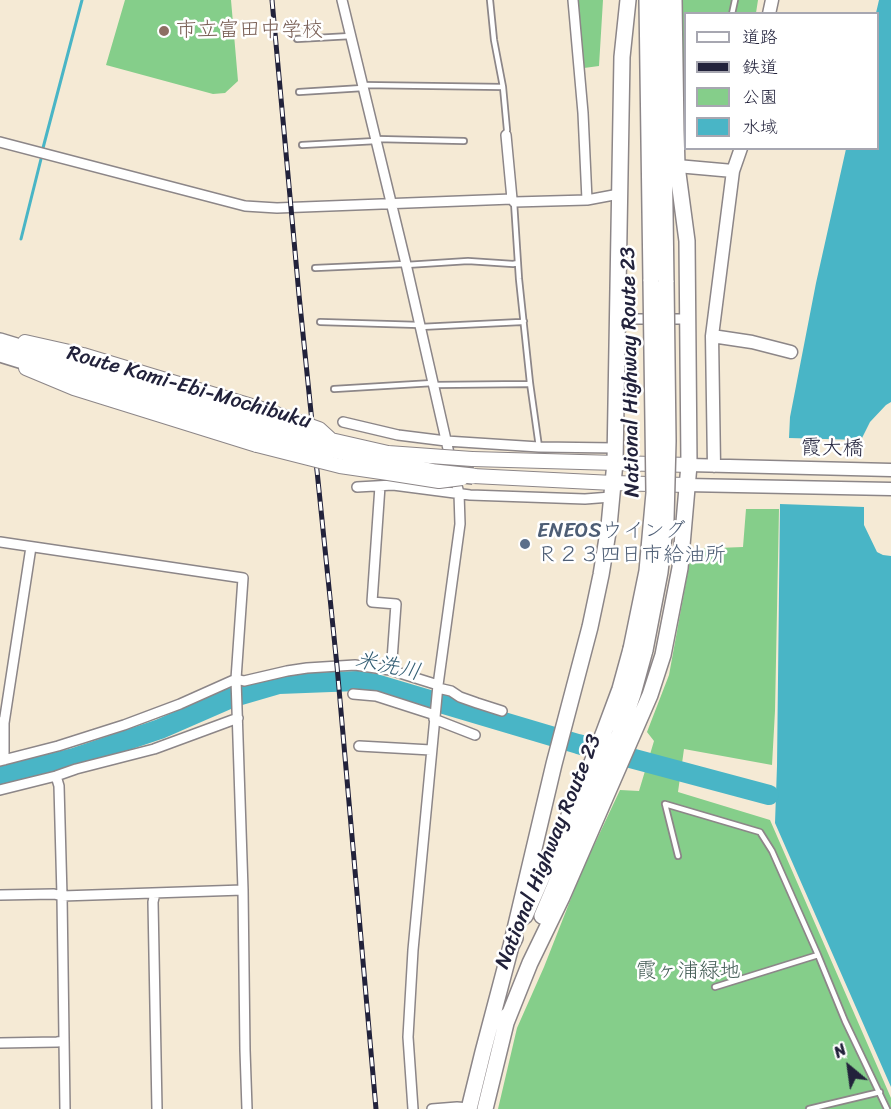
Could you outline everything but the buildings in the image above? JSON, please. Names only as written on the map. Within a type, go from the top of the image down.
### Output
[{"type":"main road","points":[[512,946],[554,764],[590,627],[609,526],[615,455],[622,57],[628,0]]},
{"type":"main road","name":"National Highway Route 23","points":[[647,0],[658,282]]},
{"type":"main road","name":"National Highway Route 23","points":[[474,1109],[483,1052],[512,946],[602,773],[618,735],[620,690],[638,650],[654,493],[662,0]]},
{"type":"main road","points":[[618,735],[650,695],[663,655],[680,568],[689,465],[687,241],[677,166],[674,0]]},
{"type":"main road","points":[[0,337],[83,355],[263,428]]},
{"type":"main road","name":"Route Kami-Ebi-Mochibuku","points":[[0,341],[131,388]]},
{"type":"main road","name":"Route Kami-Ebi-Mochibuku","points":[[0,354],[131,388],[263,428],[435,472],[473,476]]},
{"type":"main road","points":[[0,360],[74,388],[263,428]]},
{"type":"main road","name":"Route Kami-Ebi-Mochibuku","points":[[263,428],[331,440]]},
{"type":"main road","points":[[331,440],[388,453],[472,459],[615,455],[689,465]]},
{"type":"main road","points":[[473,476],[612,490],[686,485]]},
{"type":"main road","points":[[474,1109],[530,963],[562,897],[602,773]]},
{"type":"street","points":[[342,0],[459,493],[460,524],[431,750],[413,950],[408,1037],[413,1109]]},
{"type":"street","points":[[573,0],[583,113],[587,200]]},
{"type":"street","points":[[506,135],[513,200]]},
{"type":"street","points":[[0,142],[245,206],[277,208],[391,203],[587,200],[619,194]]},
{"type":"street","points":[[714,466],[712,336],[733,171],[740,150]]},
{"type":"street","points":[[677,166],[733,171]]},
{"type":"street","points":[[618,319],[687,319]]},
{"type":"street","points":[[712,336],[752,342],[791,352]]},
{"type":"street","points":[[343,423],[398,435],[447,441],[615,455]]},
{"type":"street","points":[[393,485],[398,435]]},
{"type":"street","name":"霞大橋","points":[[689,465],[890,470]]},
{"type":"street","points":[[357,487],[393,485],[459,493],[585,499],[612,490]]},
{"type":"street","points":[[686,485],[889,489]]},
{"type":"street","points":[[380,486],[372,602],[396,604],[390,670]]},
{"type":"street","points":[[0,542],[243,578],[236,681],[248,1109]]},
{"type":"street","points":[[31,547],[2,722],[2,760],[105,732],[236,681],[287,671],[343,665],[390,670],[502,711]]},
{"type":"street","points":[[353,694],[376,696],[435,717],[475,735]]},
{"type":"street","points":[[0,790],[154,749],[237,714]]},
{"type":"street","points":[[359,746],[431,750]]},
{"type":"street","points":[[56,776],[59,786],[62,896],[65,1109]]},
{"type":"street","points":[[0,895],[54,894],[62,896],[243,890]]},
{"type":"street","points":[[155,893],[153,902],[157,1109]]},
{"type":"street","points":[[0,1043],[64,1041]]},
{"type":"street","points":[[432,1109],[474,1109]]},
{"type":"lane","points":[[490,0],[494,40],[503,87],[506,135]]},
{"type":"lane","points":[[297,39],[351,36]]},
{"type":"lane","points":[[299,92],[363,86],[503,87]]},
{"type":"lane","points":[[302,145],[376,140],[464,141]]},
{"type":"lane","points":[[513,200],[530,382],[539,447]]},
{"type":"lane","points":[[315,268],[468,261],[513,264],[518,262]]},
{"type":"lane","points":[[320,322],[420,326],[524,321]]},
{"type":"lane","points":[[334,389],[433,384],[528,384],[530,382]]},
{"type":"lane","points":[[678,856],[665,804],[760,832],[772,851],[845,1021],[887,1109]]},
{"type":"lane","points":[[715,987],[818,955]]},
{"type":"lane","points":[[809,1109],[880,1092]]},
{"type":"green space","name":"市立富田中学校","points":[[125,0],[231,0],[238,81],[225,93],[213,94],[106,65]]},
{"type":"green space","points":[[577,0],[603,0],[599,66],[584,68]]},
{"type":"green space","points":[[679,0],[758,0],[756,12],[684,12],[684,143],[678,130]]},
{"type":"green space","name":"霞ヶ浦緑地","points":[[746,509],[779,509],[772,765],[684,749],[678,792],[770,820],[891,1098],[891,1109],[498,1109],[517,1028],[581,873],[620,790],[639,791],[654,741],[647,732],[669,675],[692,549],[743,547]]},
{"type":"water","points":[[879,0],[891,0],[891,402],[870,422],[861,440],[789,438],[790,417],[816,283],[846,150],[879,150],[879,12],[876,12]]},
{"type":"water","points":[[780,504],[864,507],[864,525],[877,552],[891,556],[891,1087],[775,823]]},
{"type":"waterway","points":[[43,148],[82,0]]},
{"type":"waterway","points":[[21,239],[41,159]]},
{"type":"waterway","name":"米洗川","points":[[0,776],[74,758],[160,729],[231,698],[279,684],[357,681],[376,684],[578,744],[769,795]]},
{"type":"railway","points":[[272,0],[337,666],[376,1109]]},
{"type":"place","name":"市立富田中学校","points":[[164,31]]},
{"type":"place","name":"ENEOSウイング Ｒ２３四日市給油所","points":[[525,544]]}]
